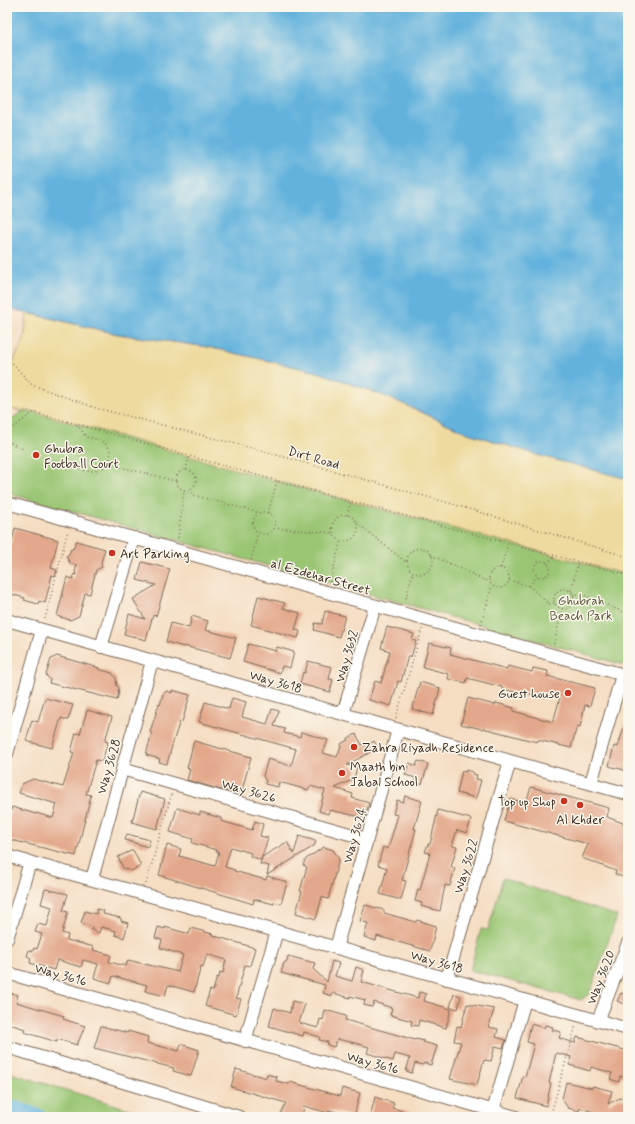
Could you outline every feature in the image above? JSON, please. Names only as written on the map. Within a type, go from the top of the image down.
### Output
[{"type":"street","name":"al Ezdehar Street","points":[[7,503],[625,676]]},
{"type":"street","points":[[101,647],[134,538]]},
{"type":"street","name":"Way 3632","points":[[343,714],[375,606]]},
{"type":"street","points":[[7,620],[42,630],[10,730],[7,754]]},
{"type":"street","name":"Way 3618","points":[[42,630],[628,794]]},
{"type":"street","name":"Way 3628","points":[[92,879],[152,661]]},
{"type":"street","points":[[591,783],[625,676]]},
{"type":"street","name":"Way 3624","points":[[336,948],[396,729]]},
{"type":"street","name":"Way 3622","points":[[447,979],[510,761]]},
{"type":"street","name":"Way 3626","points":[[122,769],[367,839]]},
{"type":"street","name":"Way 3618","points":[[7,856],[628,1029]]},
{"type":"street","points":[[7,939],[30,862]]},
{"type":"street","points":[[246,1040],[277,931]]},
{"type":"street","name":"Way 3620","points":[[598,1021],[628,943]]},
{"type":"street","name":"Way 3616","points":[[7,973],[516,1117]]},
{"type":"street","points":[[493,1111],[525,1000]]},
{"type":"street","points":[[7,1047],[239,1117]]},
{"type":"path","name":"Dirt Road","points":[[7,357],[32,385],[96,408],[252,448],[456,505],[628,557]]},
{"type":"path","points":[[7,432],[34,412],[351,502],[628,575]]},
{"type":"path","points":[[72,467],[90,472],[97,471],[109,464],[111,457],[110,448],[98,439],[86,437],[76,423]]},
{"type":"path","points":[[7,441],[25,450]]},
{"type":"path","points":[[186,470],[189,456]]},
{"type":"path","points":[[109,464],[176,481]]},
{"type":"path","points":[[181,471],[190,471],[195,476],[195,485],[190,489],[184,490],[180,488],[176,481],[176,476],[181,471]]},
{"type":"path","points":[[268,513],[277,481]]},
{"type":"path","points":[[190,489],[194,495],[260,513],[268,513],[275,521],[274,528],[271,532],[265,534],[258,533],[254,528],[254,517],[260,513]]},
{"type":"path","points":[[178,538],[184,490]]},
{"type":"path","points":[[347,515],[351,502]]},
{"type":"path","points":[[333,533],[334,521],[341,516],[347,515],[353,518],[357,523],[407,563],[413,572],[421,574],[428,570],[432,563],[431,555]]},
{"type":"path","points":[[42,630],[70,520]]},
{"type":"path","points":[[274,528],[333,533],[341,540],[347,540],[354,536],[358,529],[357,523]]},
{"type":"path","points":[[251,561],[258,533]]},
{"type":"path","points":[[330,582],[341,540]]},
{"type":"path","points":[[501,568],[508,543]]},
{"type":"path","points":[[407,563],[409,554],[416,549],[424,549],[431,555],[489,582],[492,586],[497,588],[504,587],[506,585],[509,580],[508,572],[501,568],[496,568],[490,572],[489,582]]},
{"type":"path","points":[[547,563],[556,556]]},
{"type":"path","points":[[539,561],[547,563],[550,570],[547,575],[542,577],[537,576],[534,569],[535,564],[539,561]]},
{"type":"path","points":[[571,591],[578,562]]},
{"type":"path","points":[[405,602],[413,572]]},
{"type":"path","points":[[529,586],[537,576]]},
{"type":"path","points":[[509,580],[529,586],[549,604],[555,603]]},
{"type":"path","points":[[481,625],[492,586]]},
{"type":"path","points":[[565,589],[571,591],[574,597],[573,604],[569,608],[562,609],[556,606],[554,596],[558,591],[565,589]]},
{"type":"path","points":[[573,594],[586,596],[628,614]]},
{"type":"path","points":[[553,645],[562,609]]},
{"type":"path","points":[[396,729],[425,620]]},
{"type":"path","points":[[144,894],[175,784]]},
{"type":"path","points":[[550,1117],[579,1015]]},
{"type":"green space","name":"Ghubrah Beach Park","points":[[23,411],[34,412],[276,481],[628,575],[628,666],[7,493],[7,422]]},
{"type":"green space","points":[[503,878],[617,916],[590,993],[581,1000],[470,970],[481,929],[488,930]]},
{"type":"green space","points":[[7,1072],[155,1117],[7,1117]]},
{"type":"sand","points":[[27,313],[118,334],[208,347],[318,372],[390,398],[468,433],[541,456],[628,479],[628,575],[276,481],[34,412],[7,409],[7,373],[24,340]]},
{"type":"water","points":[[7,7],[628,7],[628,479],[541,456],[468,433],[390,398],[318,372],[208,347],[118,334],[7,308]]},
{"type":"building","points":[[15,528],[58,540],[51,568],[57,570],[55,576],[52,575],[45,603],[39,601],[38,604],[24,600],[25,598],[7,593],[7,545],[11,546]]},
{"type":"building","points":[[76,541],[105,549],[101,563],[102,567],[96,570],[90,594],[85,593],[79,616],[70,620],[57,616],[67,577],[73,579],[74,574],[76,575],[75,572],[77,565],[70,563],[66,556],[69,554],[71,549],[73,549]]},
{"type":"building","points":[[142,562],[170,569],[156,616],[153,615],[146,640],[124,634],[129,614],[145,619],[133,599],[156,585],[137,580]]},
{"type":"building","points":[[258,596],[285,603],[283,608],[300,613],[295,630],[300,631],[298,638],[251,625]]},
{"type":"building","points":[[325,611],[345,616],[339,637],[314,630],[315,623],[322,624]]},
{"type":"building","points":[[192,616],[208,621],[205,630],[236,638],[230,658],[166,642],[171,623],[189,628]]},
{"type":"building","points":[[387,627],[414,634],[412,640],[416,641],[411,657],[408,656],[401,682],[398,681],[391,706],[369,700],[375,681],[381,683],[390,651],[381,648]]},
{"type":"building","points":[[429,643],[451,648],[450,654],[507,669],[508,666],[532,672],[533,668],[548,671],[547,676],[595,688],[590,706],[585,705],[580,727],[577,726],[571,748],[538,740],[537,742],[461,724],[468,698],[514,708],[513,711],[553,722],[560,698],[546,695],[545,698],[519,691],[519,693],[467,678],[466,683],[448,679],[449,674],[423,667]]},
{"type":"building","points":[[248,644],[276,651],[277,647],[294,652],[290,668],[282,666],[280,673],[243,662]]},
{"type":"building","points":[[57,656],[112,673],[116,678],[117,686],[119,687],[117,700],[49,683],[50,680],[46,675],[51,659]]},
{"type":"building","points":[[308,661],[332,667],[329,679],[333,680],[330,692],[300,684]]},
{"type":"building","points":[[420,682],[440,688],[433,715],[412,709]]},
{"type":"building","points":[[172,690],[190,695],[182,722],[180,721],[174,739],[167,764],[159,762],[160,759],[146,755],[152,733],[150,732],[163,694],[167,691],[172,693]]},
{"type":"building","points":[[45,698],[73,705],[68,720],[61,718],[52,748],[26,741],[32,720],[38,722]]},
{"type":"building","points":[[232,698],[246,702],[242,717],[267,724],[272,709],[279,711],[274,726],[285,729],[284,733],[300,737],[301,732],[328,740],[323,753],[337,757],[342,743],[356,734],[362,745],[365,743],[366,746],[374,741],[378,748],[347,765],[357,767],[354,779],[335,788],[353,794],[352,798],[369,803],[365,818],[330,810],[328,814],[319,811],[325,790],[310,786],[308,790],[279,782],[278,787],[265,784],[266,781],[263,776],[268,759],[291,766],[296,749],[199,722],[205,702],[229,709]]},
{"type":"building","points":[[87,710],[112,717],[105,741],[108,742],[102,761],[96,760],[86,794],[91,795],[76,856],[7,839],[7,823],[12,807],[53,818],[57,804],[19,793],[22,784],[33,779],[63,787],[74,753],[71,752],[76,733],[80,734]]},
{"type":"building","points":[[626,720],[628,721],[628,771],[609,766],[614,746],[618,747]]},
{"type":"building","points":[[194,741],[251,757],[242,790],[244,791],[242,796],[187,780],[190,769],[187,768]]},
{"type":"building","points":[[418,761],[428,764],[422,784],[415,782],[416,778],[405,775],[409,763],[416,766]]},
{"type":"building","points":[[466,770],[473,772],[473,774],[477,775],[476,779],[481,780],[476,798],[457,793],[462,771],[466,772]]},
{"type":"building","points":[[531,787],[609,808],[607,817],[628,825],[628,879],[615,874],[616,871],[582,858],[588,844],[504,821],[510,799],[526,803]]},
{"type":"building","points":[[140,792],[165,799],[157,829],[132,822]]},
{"type":"building","points":[[405,796],[422,801],[402,880],[406,881],[401,900],[380,894],[387,868],[378,865],[383,847],[388,849],[398,815],[393,814],[397,800],[403,802]]},
{"type":"building","points":[[177,808],[200,815],[200,812],[221,818],[221,821],[252,830],[255,821],[263,824],[260,836],[268,838],[261,860],[250,856],[251,853],[231,847],[225,867],[266,880],[267,876],[287,882],[281,904],[274,902],[274,904],[254,899],[253,904],[159,875],[167,845],[181,849],[179,856],[215,866],[219,852],[216,852],[217,850],[192,843],[193,839],[170,832]]},
{"type":"building","points":[[438,810],[471,819],[467,833],[457,830],[452,846],[457,847],[451,867],[455,868],[450,886],[445,885],[440,911],[421,906],[422,903],[415,901],[418,889],[420,890],[430,853],[425,852],[428,844],[430,844]]},
{"type":"building","points":[[127,834],[150,840],[148,847],[125,840]]},
{"type":"building","points":[[299,836],[316,841],[314,846],[267,875],[269,866],[260,864],[262,857],[287,842],[294,854]]},
{"type":"building","points":[[324,847],[333,850],[339,859],[328,899],[322,897],[316,919],[296,913],[302,891],[300,891],[307,867],[303,865],[306,859]]},
{"type":"building","points":[[133,850],[141,866],[131,871],[123,868],[118,857]]},
{"type":"building","points":[[45,889],[68,894],[63,911],[68,912],[62,933],[68,935],[67,940],[94,947],[93,950],[111,955],[109,962],[126,966],[128,960],[178,972],[183,955],[160,948],[162,940],[155,938],[158,927],[165,929],[165,927],[189,934],[191,928],[255,948],[250,966],[245,965],[236,998],[241,999],[236,1015],[205,1006],[210,990],[213,991],[217,977],[219,978],[220,972],[223,973],[226,960],[207,954],[203,967],[201,966],[194,992],[168,985],[165,996],[145,991],[147,985],[113,976],[111,983],[94,978],[98,964],[83,960],[81,967],[57,960],[54,970],[30,963],[31,958],[27,956],[29,950],[33,951],[34,948],[37,949],[42,934],[35,932],[38,924],[47,926],[52,907],[41,904]]},
{"type":"building","points":[[365,905],[384,910],[384,913],[416,922],[417,920],[436,926],[430,951],[377,936],[376,941],[364,937],[368,923],[360,921]]},
{"type":"building","points":[[97,909],[104,911],[103,914],[121,918],[121,921],[128,923],[124,938],[115,935],[116,931],[101,927],[99,933],[91,930],[92,927],[81,923],[85,911],[96,914]]},
{"type":"building","points":[[288,956],[315,963],[313,969],[327,982],[332,961],[339,963],[335,976],[352,981],[356,967],[364,970],[361,982],[418,998],[419,992],[426,994],[424,1001],[451,1009],[446,1028],[419,1020],[418,1026],[411,1025],[412,1021],[390,1015],[392,1008],[374,1002],[372,1007],[364,1005],[365,1000],[350,996],[350,998],[333,993],[332,996],[323,993],[325,985],[281,973]]},
{"type":"building","points":[[7,992],[18,995],[16,1002],[64,1016],[63,1019],[85,1026],[77,1045],[57,1039],[57,1042],[24,1032],[25,1029],[7,1023]]},
{"type":"building","points":[[621,993],[628,996],[628,1006],[617,1001]]},
{"type":"building","points":[[454,994],[461,996],[458,1009],[450,1007]]},
{"type":"building","points":[[292,1001],[305,1004],[299,1023],[318,1028],[320,1019],[323,1020],[325,1010],[346,1016],[345,1020],[415,1040],[424,1041],[423,1042],[437,1046],[431,1065],[415,1063],[412,1073],[406,1071],[410,1058],[395,1054],[393,1061],[367,1053],[369,1047],[355,1043],[337,1039],[334,1047],[327,1045],[328,1042],[319,1040],[320,1037],[304,1032],[303,1036],[269,1026],[274,1008],[290,1013]]},
{"type":"building","points":[[467,1004],[494,1009],[489,1027],[498,1029],[496,1037],[506,1040],[503,1048],[495,1046],[491,1061],[484,1060],[477,1085],[450,1079],[461,1042],[454,1041],[457,1026],[461,1027]]},
{"type":"building","points":[[531,1024],[544,1028],[545,1025],[553,1027],[552,1030],[561,1032],[559,1038],[575,1043],[577,1037],[628,1051],[628,1078],[620,1076],[619,1082],[610,1079],[612,1073],[591,1067],[590,1071],[569,1065],[571,1057],[556,1053],[549,1083],[551,1083],[546,1106],[517,1098],[523,1076],[525,1077],[534,1044],[527,1042]]},
{"type":"building","points":[[101,1026],[128,1033],[128,1031],[148,1037],[147,1043],[179,1051],[181,1044],[199,1050],[191,1076],[173,1071],[174,1068],[94,1048]]},
{"type":"building","points":[[236,1069],[266,1078],[267,1074],[277,1077],[276,1081],[289,1084],[290,1082],[340,1096],[342,1088],[360,1093],[354,1117],[329,1110],[328,1113],[304,1106],[302,1117],[279,1117],[286,1103],[231,1087]]},
{"type":"building","points":[[566,1082],[592,1088],[593,1086],[612,1091],[608,1104],[620,1098],[628,1100],[628,1117],[604,1116],[580,1108],[579,1111],[568,1108],[562,1099]]},
{"type":"building","points":[[375,1097],[394,1103],[392,1108],[419,1115],[418,1117],[370,1117]]},
{"type":"waterway","points":[[7,1106],[39,1117]]},
{"type":"place","name":"Ghubra Football Court","points":[[36,455]]},
{"type":"place","name":"Art Parking","points":[[112,553]]},
{"type":"place","name":"Guest house","points":[[568,693]]},
{"type":"place","name":"Zahra Riyadh Residence","points":[[354,747]]},
{"type":"place","name":"Maath bin Jabal School","points":[[342,773]]},
{"type":"place","name":"Top up Shop","points":[[564,801]]},
{"type":"place","name":"Al Khder","points":[[580,805]]}]
